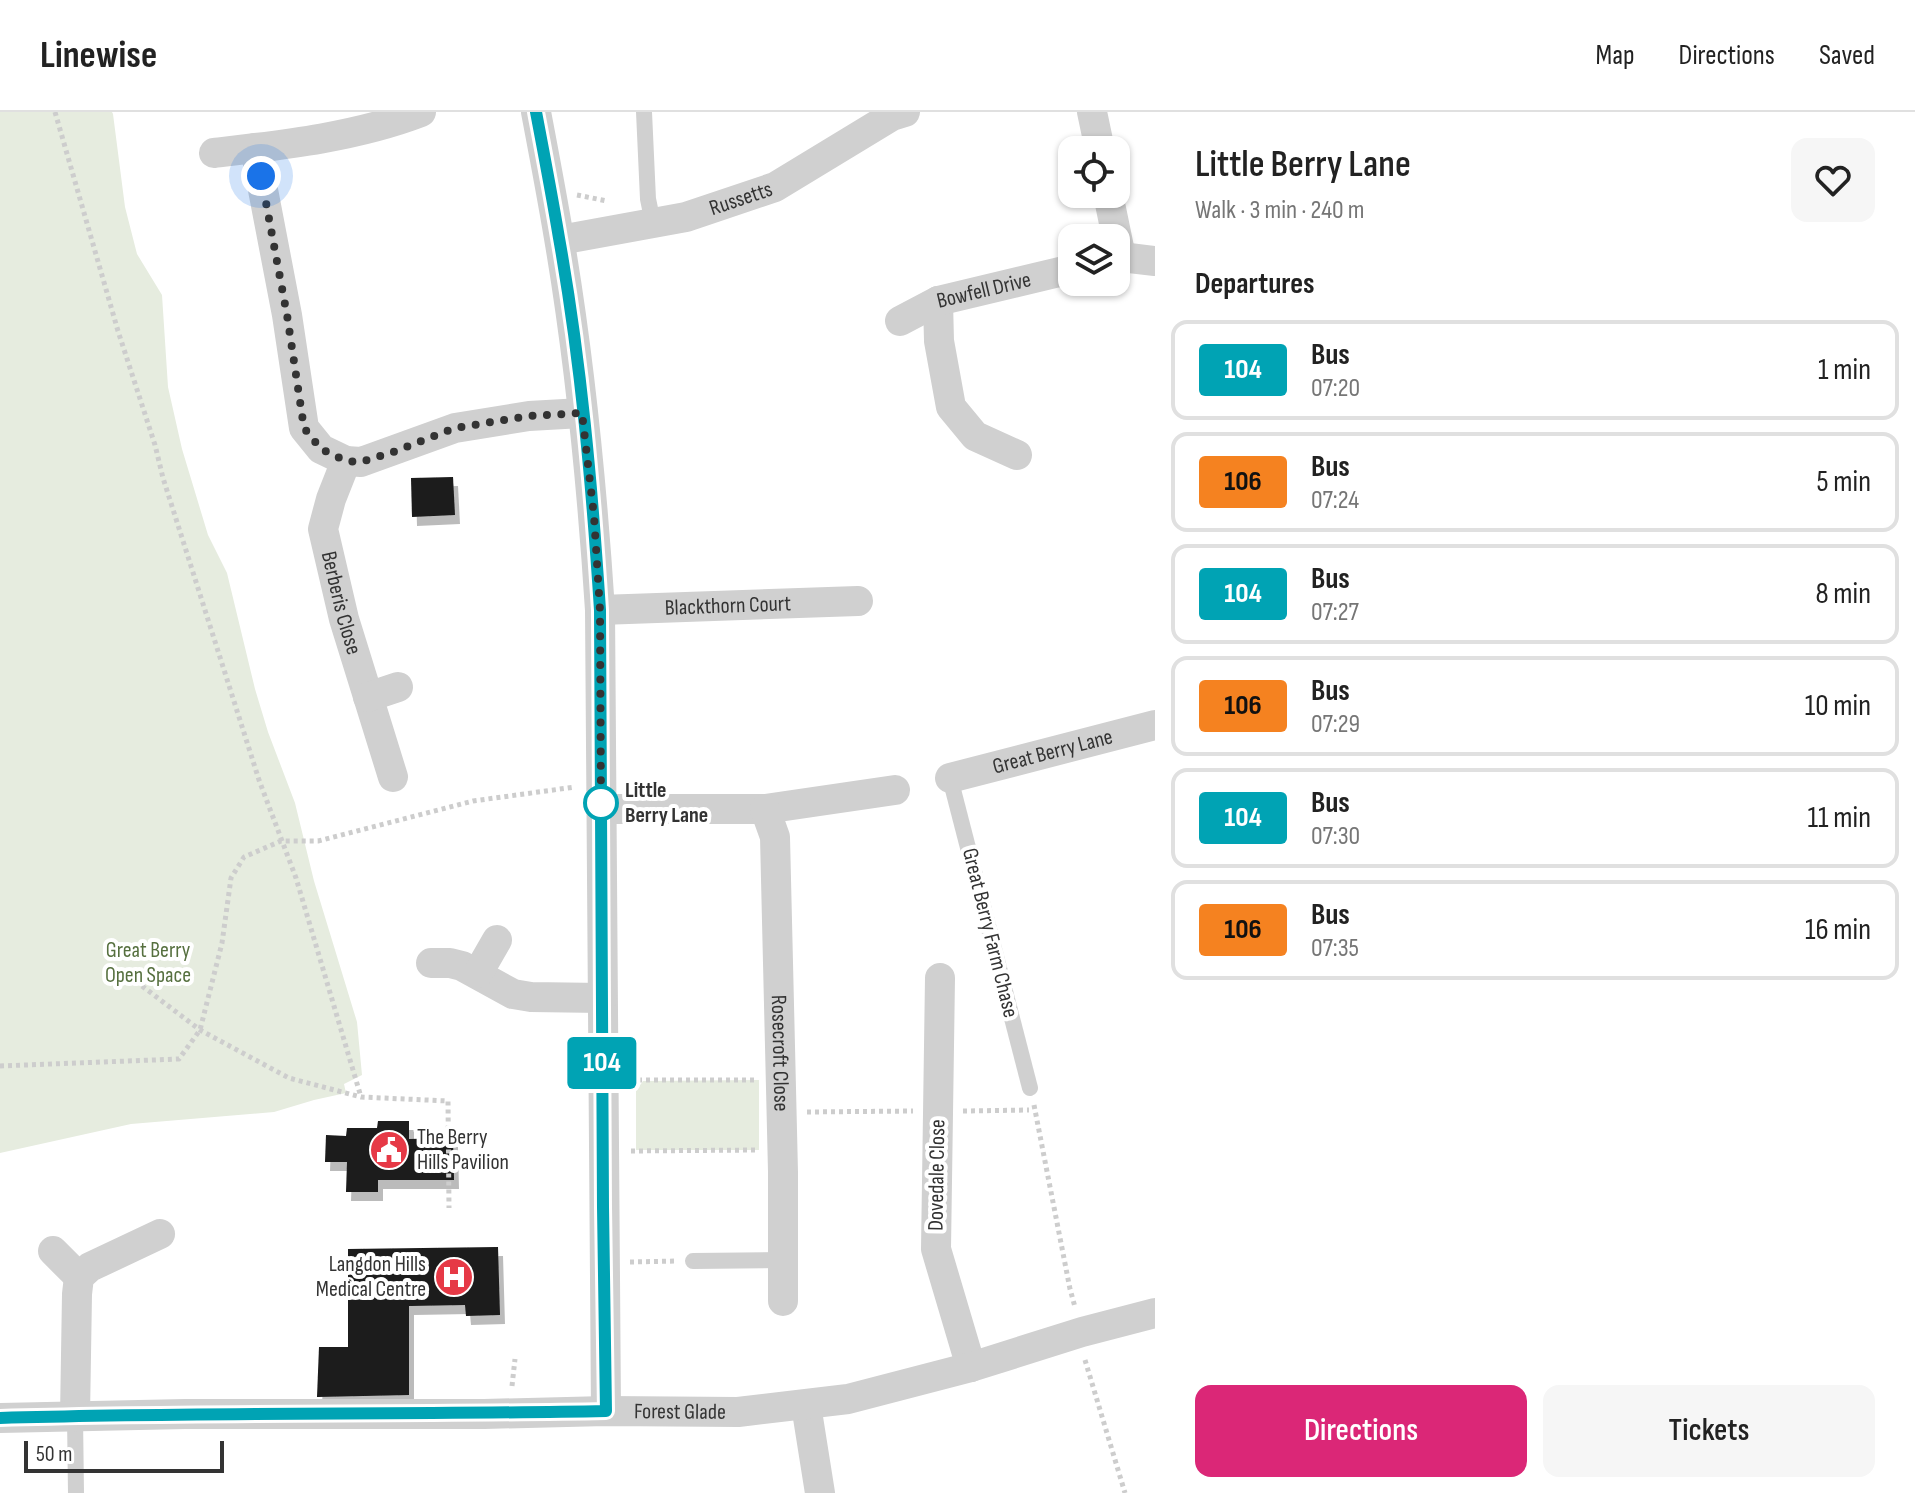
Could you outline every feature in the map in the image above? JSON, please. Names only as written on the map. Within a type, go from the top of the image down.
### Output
[{"type":"street","points":[[214,153],[362,130],[421,112]]},
{"type":"street","points":[[536,112],[560,240],[594,516],[600,610],[606,1411]]},
{"type":"street","name":"Russetts","points":[[560,240],[650,211],[686,217],[775,187],[892,116],[905,112]]},
{"type":"street","points":[[1092,112],[1097,136]]},
{"type":"street","points":[[255,148],[287,315],[304,428],[321,449],[346,461],[361,462],[455,428],[529,416],[582,413]]},
{"type":"street","points":[[1130,259],[1155,261]]},
{"type":"street","name":"Bowfell Drive","points":[[900,321],[938,301],[1058,272]]},
{"type":"street","points":[[938,301],[939,341],[951,407],[975,436],[1017,455]]},
{"type":"street","name":"Berberis Close","points":[[346,461],[323,529],[344,619],[393,777]]},
{"type":"street","name":"Blackthorn Court","points":[[600,610],[858,601]]},
{"type":"street","points":[[368,697],[398,687]]},
{"type":"street","name":"Great Berry Lane","points":[[950,778],[1155,725]]},
{"type":"street","points":[[601,796],[765,809],[895,790]]},
{"type":"street","name":"Rosecroft Close","points":[[765,809],[775,837],[783,1301]]},
{"type":"street","points":[[478,973],[497,940]]},
{"type":"street","points":[[431,963],[462,966],[513,994],[602,998]]},
{"type":"street","name":"Dovedale Close","points":[[940,978],[936,1249],[971,1367]]},
{"type":"street","points":[[75,1416],[79,1277],[90,1267],[160,1234]]},
{"type":"street","points":[[53,1251],[79,1277]]},
{"type":"street","name":"Forest Glade","points":[[0,1418],[738,1412],[848,1399],[1155,1313]]},
{"type":"street","points":[[806,1405],[820,1493]]},
{"type":"lane","points":[[644,112],[650,211]]},
{"type":"lane","name":"Great Berry Farm Chase","points":[[950,778],[1030,1088]]},
{"type":"lane","points":[[693,1261],[782,1260]]},
{"type":"lane","points":[[75,1416],[76,1493]]},
{"type":"path","points":[[55,112],[163,478],[259,780],[296,878],[361,1097]]},
{"type":"path","points":[[570,187],[577,195],[650,211]]},
{"type":"path","points":[[0,1066],[179,1059],[200,1030],[222,943],[231,878],[244,857],[281,841],[318,841],[473,801],[601,796]]},
{"type":"path","points":[[142,986],[200,1030],[289,1078],[361,1097],[448,1101],[449,1208]]},
{"type":"path","points":[[622,1080],[781,1079]]},
{"type":"path","points":[[1030,1088],[1070,1289],[1082,1332],[1086,1365],[1125,1493]]},
{"type":"path","points":[[782,1112],[1035,1110]]},
{"type":"path","points":[[603,1151],[782,1149]]},
{"type":"path","points":[[604,1262],[693,1261]]},
{"type":"green space","name":"Great Berry Open Space","points":[[0,112],[113,114],[125,207],[137,254],[162,295],[168,387],[182,449],[208,535],[227,573],[255,689],[295,803],[314,881],[357,1022],[362,1075],[344,1084],[346,1093],[274,1112],[131,1124],[0,1153]]},
{"type":"green space","points":[[759,1080],[759,1150],[636,1150],[636,1091],[643,1081]]},
{"type":"building","points":[[453,477],[455,515],[412,517],[411,478]]},
{"type":"building","name":"The Berry Hills Pavilion","points":[[378,1121],[409,1121],[409,1139],[453,1138],[454,1180],[378,1180],[378,1192],[346,1192],[347,1162],[325,1162],[326,1135],[346,1136],[347,1128],[377,1128]]},
{"type":"building","points":[[498,1247],[500,1315],[466,1316],[465,1305],[409,1306],[409,1395],[317,1397],[319,1347],[348,1347],[348,1249]]},
{"type":"bus line","name":"104","points":[[0,1418],[606,1411],[600,610],[594,516],[572,324],[536,112]]},
{"type":"place","name":"Little Berry Lane","points":[[601,803]]},
{"type":"place","name":"The Berry Hills Pavilion","points":[[389,1150]]},
{"type":"place","name":"Langdon Hills Medical Centre","points":[[454,1277]]},
{"type":"route","points":[[261,176],[304,428],[321,449],[346,461],[361,462],[455,428],[529,416],[582,413],[594,516],[600,610],[601,809],[601,803]]}]
